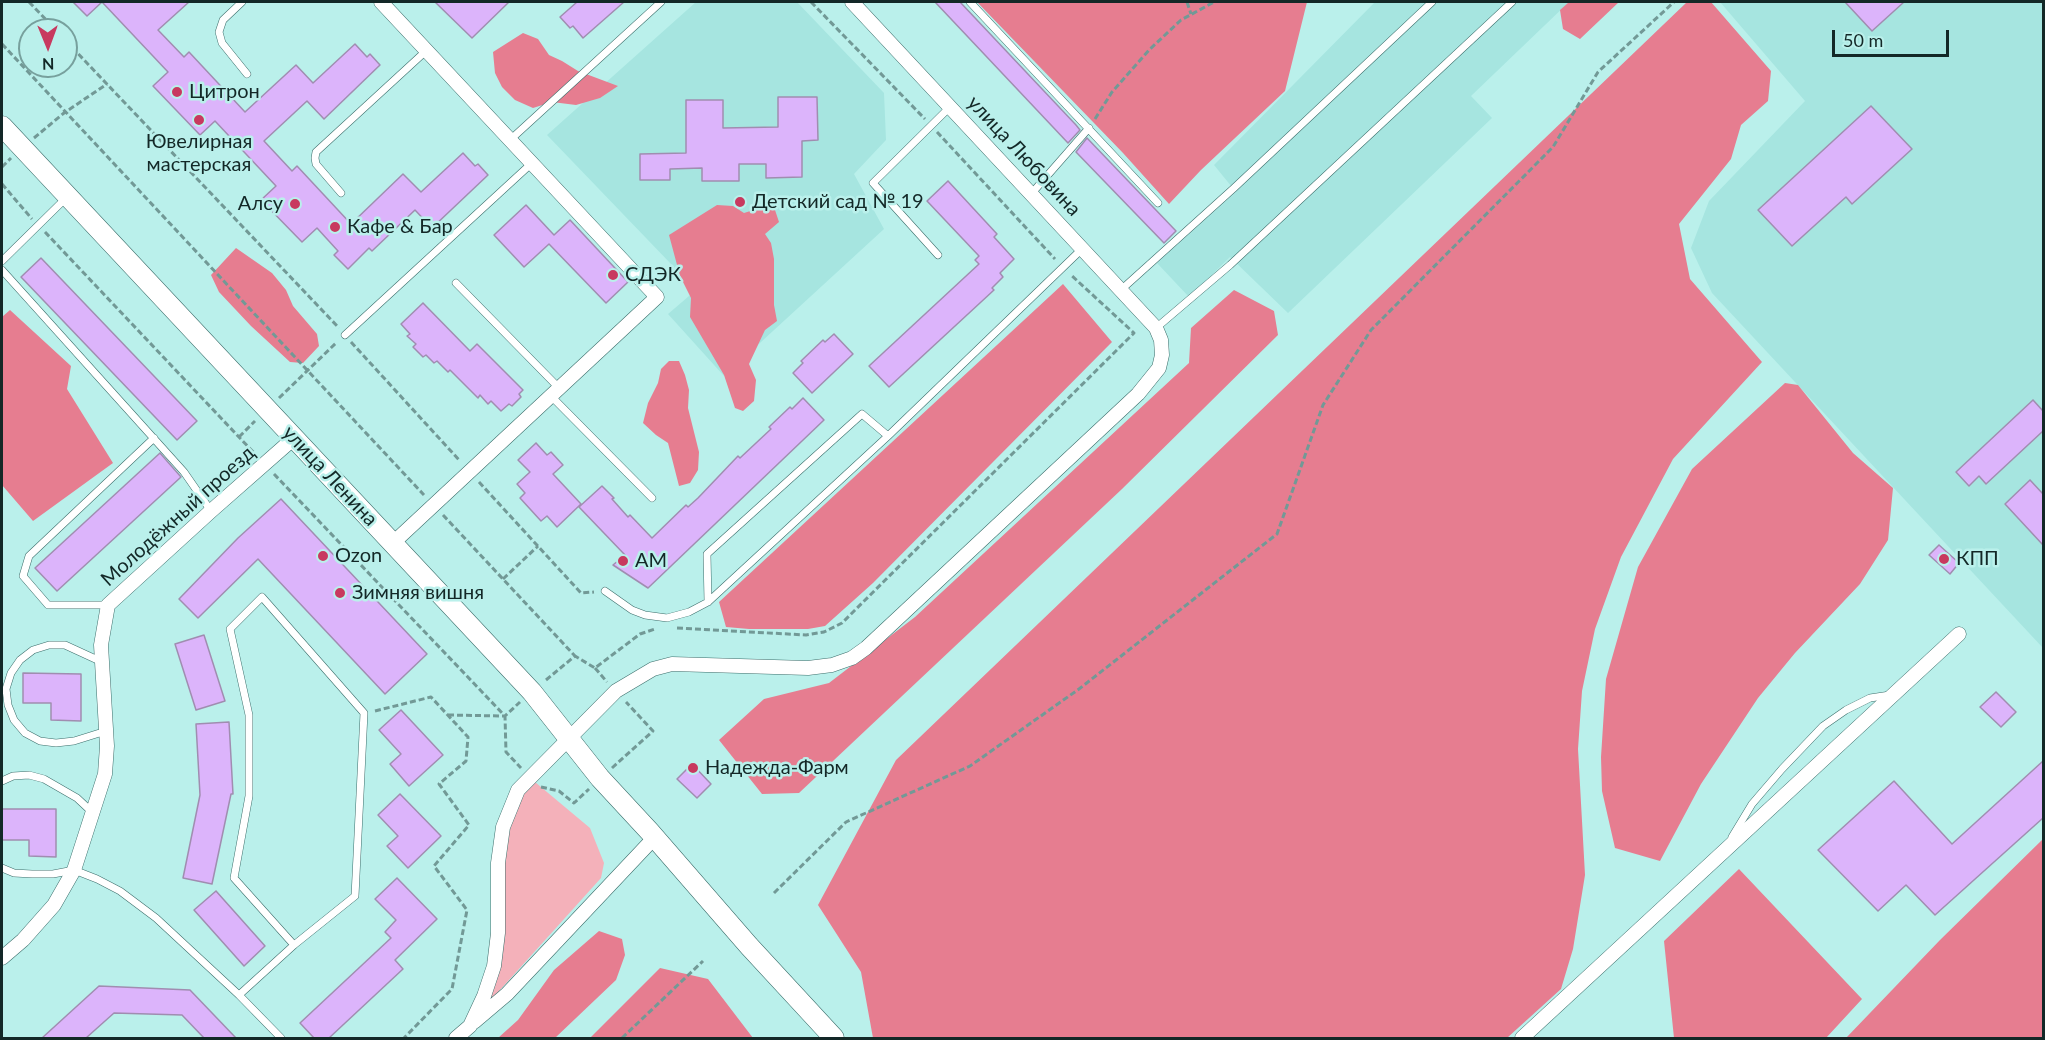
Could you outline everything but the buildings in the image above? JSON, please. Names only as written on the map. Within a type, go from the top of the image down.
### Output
[{"type":"main road","name":"улица Ленина","points":[[2,126],[532,692],[600,778],[834,1038]]},
{"type":"street","points":[[381,2],[657,297],[393,543]]},
{"type":"street","name":"улица Любовина","points":[[854,2],[1122,289],[1159,334]]},
{"type":"street","points":[[470,1026],[484,996],[494,966],[498,933],[498,863],[502,826],[518,790],[568,738],[616,691],[653,669],[672,664],[808,668],[832,665],[852,658],[866,648],[1138,394],[1159,368],[1162,355],[1159,334]]},
{"type":"street","name":"Молодёжный проезд","points":[[2,958],[23,940],[54,905],[74,870],[105,774],[106,731],[101,645],[108,605],[210,511],[294,438]]},
{"type":"street","points":[[1522,1038],[1959,634]]},
{"type":"street","points":[[456,1038],[507,994],[652,835]]},
{"type":"lane","points":[[242,2],[223,20],[219,32],[222,43],[247,74]]},
{"type":"lane","points":[[510,140],[661,2]]},
{"type":"lane","points":[[970,2],[1158,203]]},
{"type":"lane","points":[[1122,289],[1234,188],[1432,2]]},
{"type":"lane","points":[[1159,334],[1512,2]]},
{"type":"lane","points":[[341,193],[316,164],[316,152],[427,50]]},
{"type":"lane","points":[[938,255],[873,183],[951,106]]},
{"type":"lane","points":[[1032,193],[1089,128]]},
{"type":"lane","points":[[345,335],[532,163]]},
{"type":"lane","points":[[2,261],[68,196]]},
{"type":"lane","points":[[605,591],[632,610],[645,615],[667,618],[689,612],[708,602],[888,436],[1083,248]]},
{"type":"lane","points":[[2,270],[184,472],[210,511]]},
{"type":"lane","points":[[456,283],[652,498]]},
{"type":"lane","points":[[708,602],[707,554],[862,414],[888,436]]},
{"type":"lane","points":[[108,605],[48,605],[23,576],[29,556],[154,438]]},
{"type":"lane","points":[[239,995],[294,945],[355,896],[364,713],[262,597],[230,629],[249,715],[249,796],[234,878],[294,945]]},
{"type":"lane","points":[[102,662],[65,645],[49,645],[33,650],[20,660],[11,673],[6,689],[8,705],[14,720],[25,733],[40,741],[56,743],[74,741],[106,731]]},
{"type":"lane","points":[[1721,855],[1752,804],[1823,726],[1846,710],[1870,698],[1893,695]]},
{"type":"lane","points":[[2,782],[13,777],[29,775],[44,779],[77,798],[93,813]]},
{"type":"lane","points":[[2,868],[14,873],[32,874],[53,874],[74,870],[120,891],[156,918],[239,995],[281,1038]]},
{"type":"path","points":[[29,2],[44,18]]},
{"type":"path","points":[[668,627],[806,635],[824,632],[842,623],[1134,333],[1063,268],[932,126],[811,2]]},
{"type":"path","points":[[1187,2],[1191,14]]},
{"type":"path","points":[[1089,128],[1112,92],[1149,50],[1181,20],[1214,2]]},
{"type":"path","points":[[774,893],[846,822],[970,766],[1079,689],[1277,534],[1323,405],[1371,330],[1552,147],[1598,72],[1674,2]]},
{"type":"path","points":[[2,44],[64,113],[575,656],[595,668],[640,634],[660,628]]},
{"type":"path","points":[[78,54],[345,335],[581,593],[605,591]]},
{"type":"path","points":[[2,167],[21,148],[64,113],[107,84]]},
{"type":"path","points":[[239,437],[345,335]]},
{"type":"path","points":[[503,579],[538,546]]},
{"type":"path","points":[[448,716],[505,716],[575,656]]},
{"type":"path","points":[[364,713],[431,697],[468,737],[466,761],[439,784],[469,825],[434,866],[467,910],[452,989],[404,1038]]},
{"type":"path","points":[[622,1038],[703,961]]},
{"type":"shaded area","name":"Детский сад № 19","points":[[696,2],[797,2],[884,93],[886,140],[854,174],[884,229],[724,376],[668,314],[696,290],[547,135]]},
{"type":"shaded area","points":[[977,2],[1307,2],[1285,91],[1201,170],[1169,204]]},
{"type":"shaded area","points":[[1375,2],[1569,2],[1471,96],[1492,118],[1288,313],[1230,257],[1189,297],[1157,263],[1236,192],[1214,165]]},
{"type":"shaded area","points":[[1569,2],[1619,2],[1580,39],[1563,29],[1560,10]]},
{"type":"shaded area","points":[[1687,2],[1711,2],[1771,71],[1768,101],[1741,125],[1731,159],[1679,224],[1690,279],[1762,362],[1673,459],[1621,557],[1595,629],[1582,691],[1578,749],[1585,875],[1573,949],[1561,989],[1507,1038],[873,1038],[861,972],[818,905],[896,760]]},
{"type":"shaded area","points":[[1720,2],[2043,2],[2043,648],[1712,293],[1691,248],[1709,201],[1805,101]]},
{"type":"shaded area","points":[[523,33],[538,39],[549,55],[578,71],[618,86],[600,98],[576,105],[552,102],[533,108],[515,100],[502,87],[495,73],[493,52]]},
{"type":"shaded area","points":[[717,205],[733,206],[744,213],[760,208],[775,210],[779,222],[765,234],[771,243],[774,259],[774,305],[777,321],[765,330],[749,364],[756,380],[754,401],[743,411],[735,408],[724,375],[690,317],[691,298],[680,276],[669,235]]},
{"type":"shaded area","points":[[236,248],[272,273],[286,290],[293,306],[317,334],[319,346],[303,363],[290,362],[219,292],[211,275]]},
{"type":"shaded area","points":[[1063,284],[1112,342],[873,583],[825,626],[808,629],[726,627],[719,602]]},
{"type":"shaded area","points":[[1234,290],[1274,311],[1278,335],[1122,489],[799,793],[762,794],[719,740],[764,699],[829,683],[915,617],[1189,363],[1191,328]]},
{"type":"shaded area","points":[[10,310],[71,366],[67,389],[113,463],[33,521],[2,485],[2,317]]},
{"type":"shaded area","points":[[669,361],[679,361],[685,375],[689,390],[688,408],[699,452],[698,470],[690,483],[679,486],[668,443],[643,423],[661,369]]},
{"type":"shaded area","points":[[1785,383],[1798,385],[1853,453],[1893,488],[1888,540],[1860,584],[1795,653],[1758,698],[1701,784],[1660,861],[1615,848],[1602,791],[1601,757],[1606,679],[1638,567],[1692,469]]},
{"type":"shaded area","points":[[529,777],[590,828],[604,863],[601,878],[491,1000],[484,996],[494,966],[503,827]]},
{"type":"shaded area","points":[[2043,839],[2043,1038],[1846,1038],[1940,940]]},
{"type":"shaded area","points":[[1739,869],[1862,999],[1826,1038],[1674,1038],[1664,941]]},
{"type":"shaded area","points":[[599,931],[622,939],[625,955],[616,980],[555,1038],[498,1038],[518,1020],[554,970]]},
{"type":"shaded area","points":[[660,968],[708,979],[753,1038],[590,1038]]},
{"type":"place","name":"Цитрон","points":[[177,92]]},
{"type":"place","name":"Ювелирная мастерская","points":[[199,120]]},
{"type":"place","name":"Детский сад № 19","points":[[740,202]]},
{"type":"place","name":"Алсу","points":[[295,204]]},
{"type":"place","name":"Кафе & Бар","points":[[335,227]]},
{"type":"place","name":"СДЭК","points":[[613,275]]},
{"type":"place","name":"Ozon","points":[[323,556]]},
{"type":"place","name":"КПП","points":[[1944,559]]},
{"type":"place","name":"АМ","points":[[623,561]]},
{"type":"place","name":"Зимняя вишня","points":[[340,593]]},
{"type":"place","name":"Надежда-Фарм","points":[[693,768]]}]
